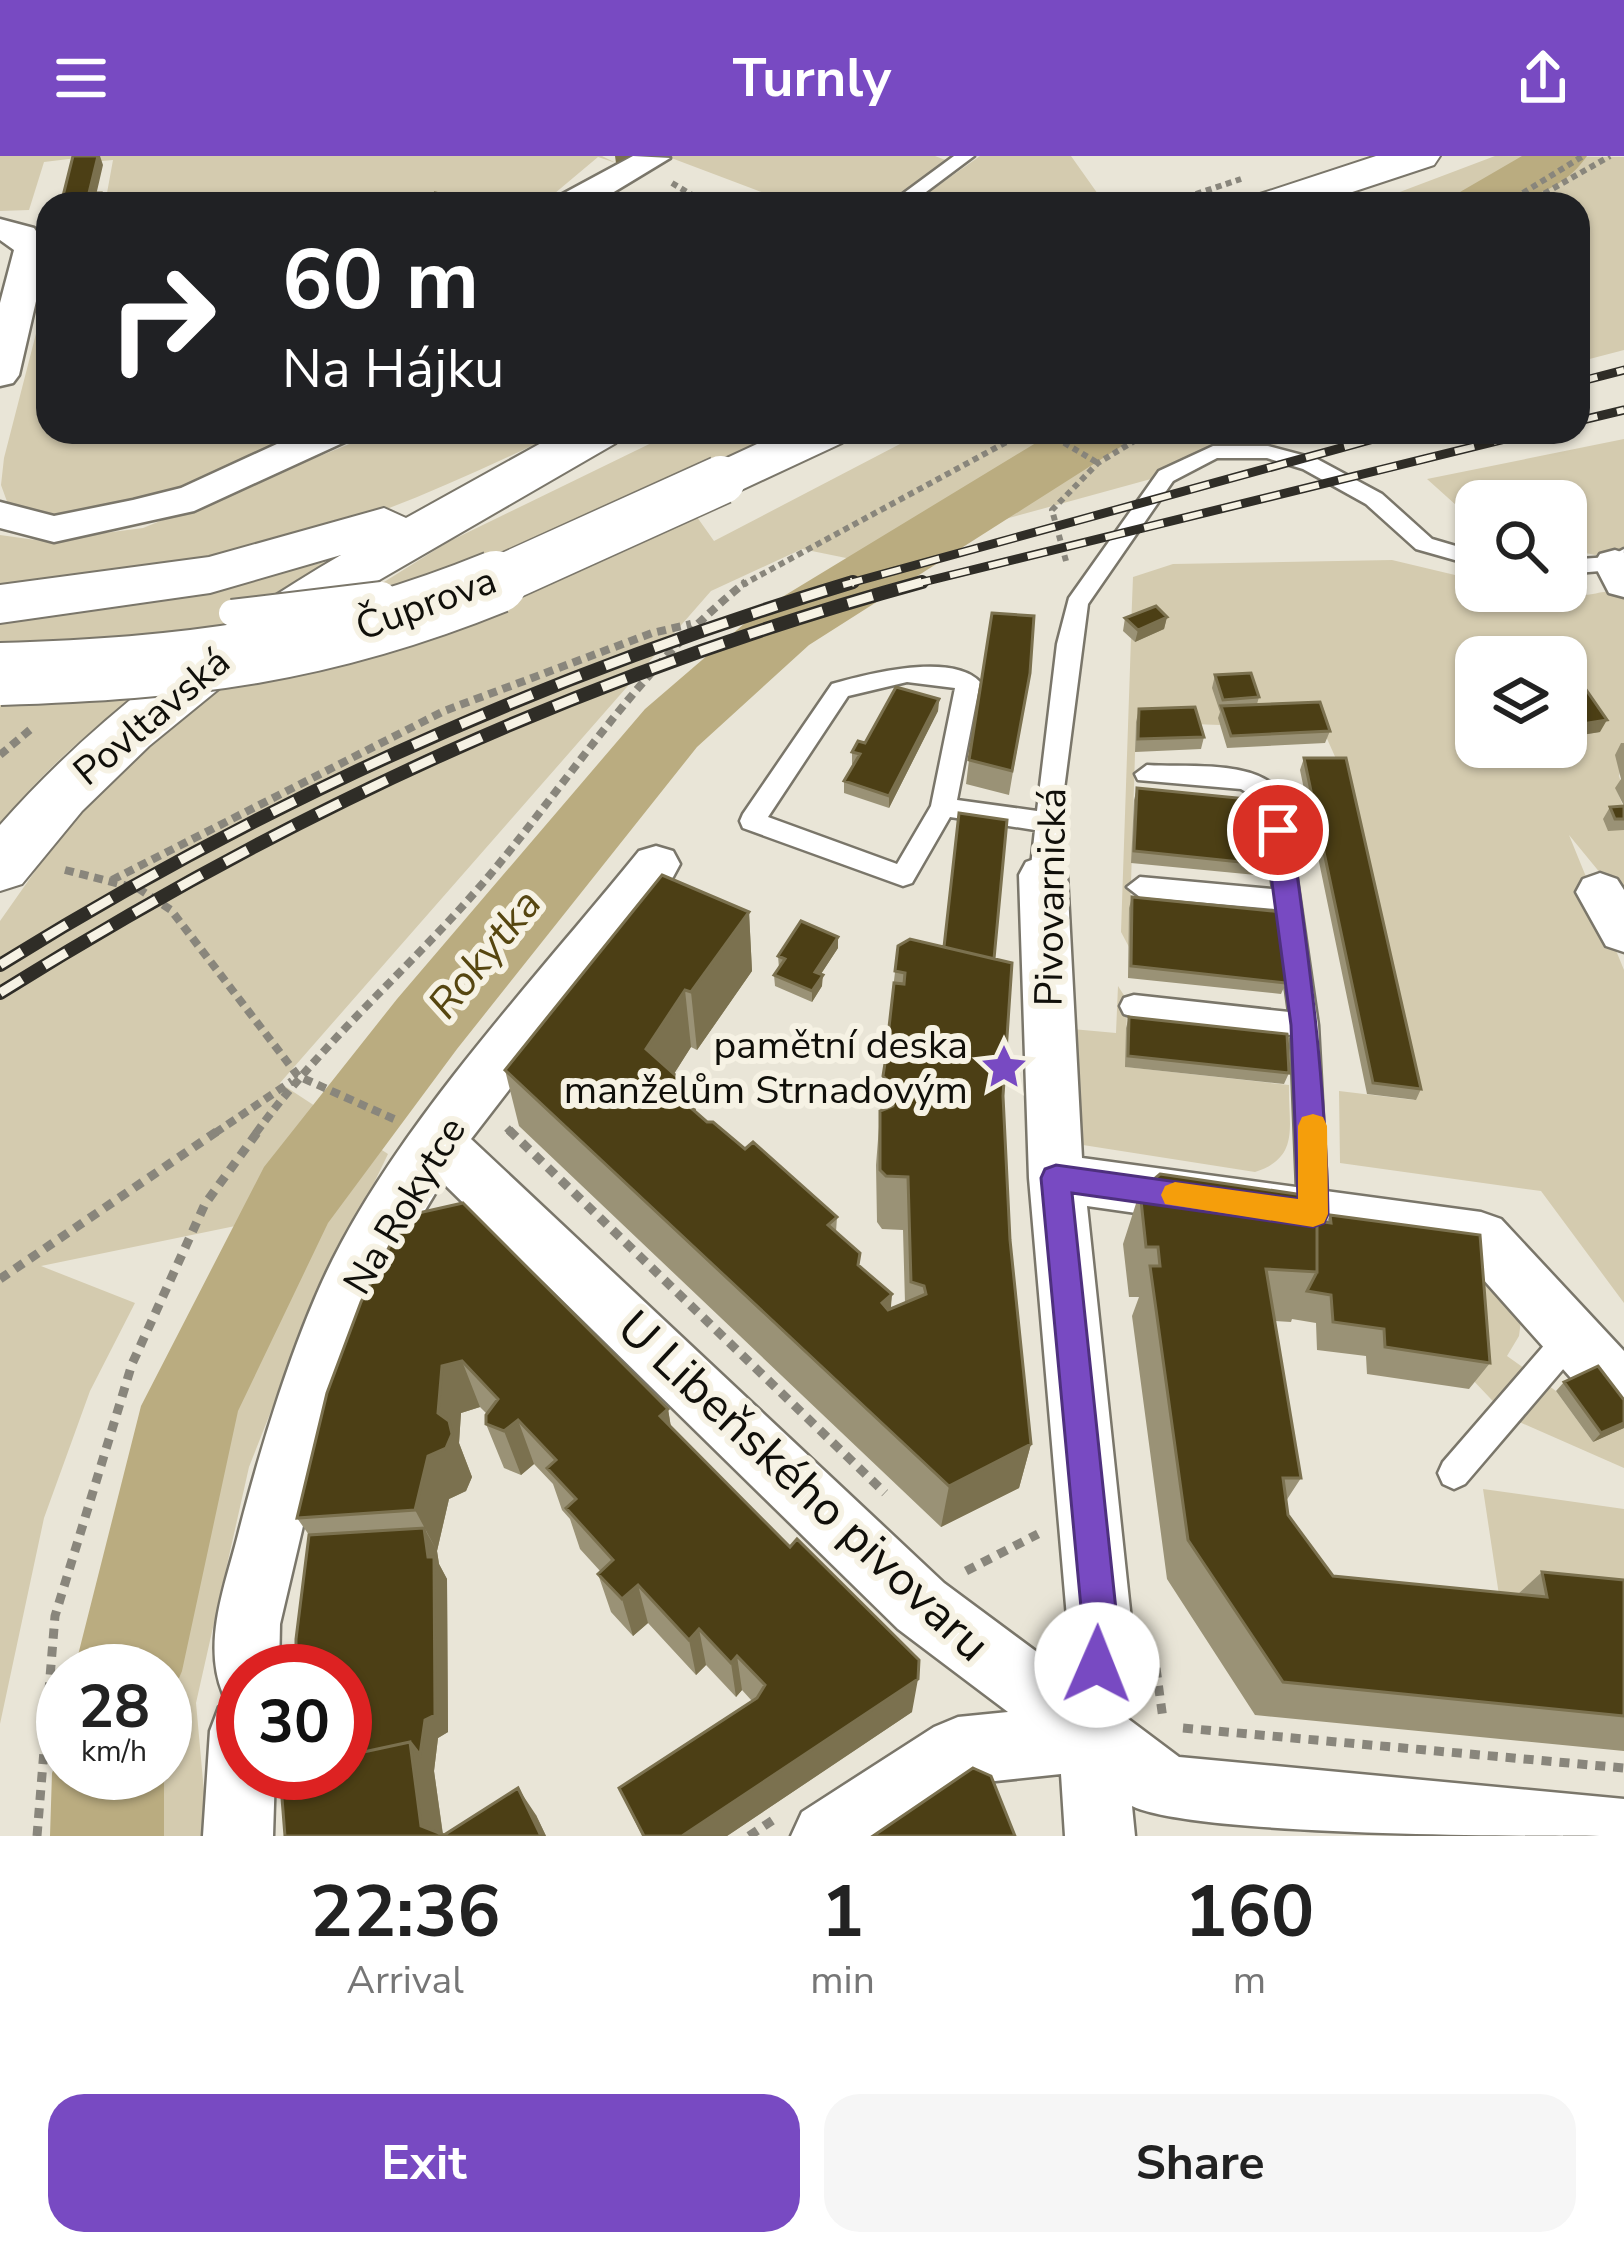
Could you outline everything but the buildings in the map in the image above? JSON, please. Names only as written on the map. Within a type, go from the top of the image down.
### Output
[{"type":"main road","points":[[1262,192],[1362,156]]},
{"type":"main road","points":[[1309,192],[1419,156]]},
{"type":"main road","points":[[1346,192],[1435,156]]},
{"type":"main road","name":"Čuprova","points":[[0,604],[210,575],[370,531],[569,444]]},
{"type":"main road","name":"Čuprova","points":[[324,589],[576,444]]},
{"type":"main road","name":"Čuprova","points":[[324,589],[624,444]]},
{"type":"main road","name":"Čuprova","points":[[0,674],[115,670],[311,644],[367,629],[497,579],[798,444]]},
{"type":"main road","name":"Povltavská","points":[[0,867],[63,790],[131,727],[190,677],[324,589]]},
{"type":"street","points":[[591,192],[655,158]]},
{"type":"street","points":[[0,229],[22,235],[31,250],[0,375]]},
{"type":"street","points":[[0,515],[53,529],[133,513],[194,497],[309,444]]},
{"type":"street","name":"Pivovarnická","points":[[1045,848],[1056,1178],[1100,1629],[1092,1737],[1100,1836]]},
{"type":"street","name":"Na Rokytce","points":[[247,1644],[287,1462],[355,1274],[418,1132],[656,864]]},
{"type":"street","name":"U Libeňského pivovaru","points":[[418,1132],[921,1606],[1167,1790],[1624,1834]]},
{"type":"street","points":[[1056,1178],[1481,1237],[1624,1394]]},
{"type":"street","points":[[807,1823],[958,1750],[1092,1737]]},
{"type":"street","points":[[238,1836],[240,1800]]},
{"type":"lane","points":[[915,192],[965,156]]},
{"type":"lane","name":"Pivovarnická","points":[[1045,848],[1077,603],[1166,476],[1213,452],[1268,452],[1310,464],[1374,499],[1424,544],[1455,553]]},
{"type":"lane","points":[[1587,566],[1621,567]]},
{"type":"lane","points":[[232,613],[497,579]]},
{"type":"lane","points":[[907,674],[968,682],[943,807],[903,876],[752,821],[840,690],[907,674]]},
{"type":"lane","points":[[1147,774],[1246,780],[1273,796],[1304,1025],[1313,1214]]},
{"type":"lane","points":[[943,807],[1045,848]]},
{"type":"lane","points":[[1140,887],[1288,900]]},
{"type":"lane","points":[[1134,1006],[1304,1025]]},
{"type":"lane","points":[[1454,1473],[1571,1337]]},
{"type":"path","points":[[1524,192],[1583,156]]},
{"type":"path","points":[[1547,192],[1610,156]]},
{"type":"path","points":[[38,1836],[55,1616],[132,1364],[205,1204],[298,1076],[481,885],[692,623],[748,580],[1002,444]]},
{"type":"path","points":[[1066,444],[1098,464]]},
{"type":"path","points":[[1077,603],[1052,509],[1098,464],[1130,444]]},
{"type":"path","points":[[112,880],[444,711],[652,633],[692,623]]},
{"type":"path","points":[[59,868],[139,890],[171,910],[298,1076],[418,1132]]},
{"type":"path","points":[[0,1280],[298,1076]]},
{"type":"path","points":[[506,1127],[880,1484],[889,1500]]},
{"type":"path","points":[[962,1572],[1048,1529]]},
{"type":"path","points":[[1155,1660],[1164,1727],[1624,1768]]},
{"type":"path","points":[[749,1836],[807,1823]]},
{"type":"shaded area","points":[[0,156],[602,156],[616,163],[598,157],[556,192],[107,192],[113,160],[78,163],[77,158],[44,162],[29,210],[0,211]]},
{"type":"shaded area","points":[[666,156],[935,156],[948,161],[906,192],[761,192]]},
{"type":"shaded area","points":[[980,156],[1071,156],[1096,192],[929,192]]},
{"type":"shaded area","points":[[1495,156],[1624,157],[1624,350],[1590,359],[1590,192],[1400,192]]},
{"type":"shaded area","points":[[36,334],[36,444],[278,444],[128,507],[74,518],[9,507],[1,485]]},
{"type":"shaded area","points":[[1624,439],[1624,561],[1587,553],[1587,480],[1455,480],[1455,504],[1427,479]]},
{"type":"shaded area","points":[[350,444],[535,444],[393,507],[279,543],[140,570],[0,585],[0,535],[43,541],[143,528]]},
{"type":"shaded area","points":[[649,444],[767,444],[675,486],[714,541],[900,444],[1278,444],[856,560],[802,549],[711,591],[280,1083],[388,1154],[303,1330],[249,1467],[196,1703],[208,1836],[70,1836],[72,1800],[192,1800],[192,1644],[104,1644],[146,1460],[245,1224],[41,1266],[135,1303],[90,1391],[44,1518],[0,1724],[0,921],[52,847],[121,764],[224,682],[448,542]]},
{"type":"shaded area","points":[[1392,560],[1455,575],[1455,612],[1587,612],[1587,595],[1610,591],[1624,595],[1624,756],[1619,776],[1623,788],[1616,789],[1624,808],[1624,902],[1569,835],[1624,970],[1624,1303],[1541,1191],[1340,1163],[1339,1091],[1414,1100],[1341,770],[1316,714],[1219,718],[1220,725],[1136,722],[1129,947],[1121,932],[1131,638],[1135,642],[1163,629],[1131,628],[1133,577],[1173,564]]},
{"type":"shaded area","points":[[325,562],[326,568],[195,653],[111,715],[72,748],[0,824],[0,623],[155,602]]},
{"type":"shaded area","points":[[1118,986],[1127,1000],[1126,1067],[1289,1085],[1289,1138],[1280,1158],[1255,1172],[1083,1145],[1072,1123],[1072,1029],[1116,1033]]},
{"type":"shaded area","points":[[1460,1264],[1485,1270],[1522,1313],[1519,1336],[1507,1356],[1556,1391],[1593,1442],[1624,1428],[1624,1468],[1508,1417],[1469,1376]]},
{"type":"shaded area","points":[[1483,1489],[1624,1509],[1624,1607],[1499,1595]]},
{"type":"waterway","name":"Rokytka","points":[[1500,192],[1560,156]]},
{"type":"waterway","name":"Rokytka","points":[[134,1644],[190,1406],[296,1195],[427,1024],[671,728],[784,628],[1080,444]]},
{"type":"waterway","name":"Rokytka","points":[[107,1836],[108,1800]]},
{"type":"railway","points":[[1590,379],[1624,370]]},
{"type":"railway","points":[[1590,418],[1624,410]]},
{"type":"railway","points":[[848,584],[1355,444]]},
{"type":"railway","points":[[916,584],[1485,444]]},
{"type":"railway","points":[[848,584],[853,582]]},
{"type":"railway","points":[[916,584],[922,582]]},
{"type":"railway","points":[[0,965],[204,848],[414,745],[630,657],[848,584]]},
{"type":"railway","points":[[843,585],[848,584]]},
{"type":"railway","points":[[0,993],[221,864],[446,753],[678,659],[916,584]]},
{"type":"railway","points":[[911,585],[916,584]]},
{"type":"slow traffic","points":[[1175,1195],[1313,1214],[1313,1126]]},
{"type":"place","name":"pamětní deska manželům Strnadovým","points":[[1004,1067]]},
{"type":"route","points":[[1097,1665],[1100,1629],[1086,1460],[1056,1178],[1313,1214],[1304,1025],[1278,830]]}]
